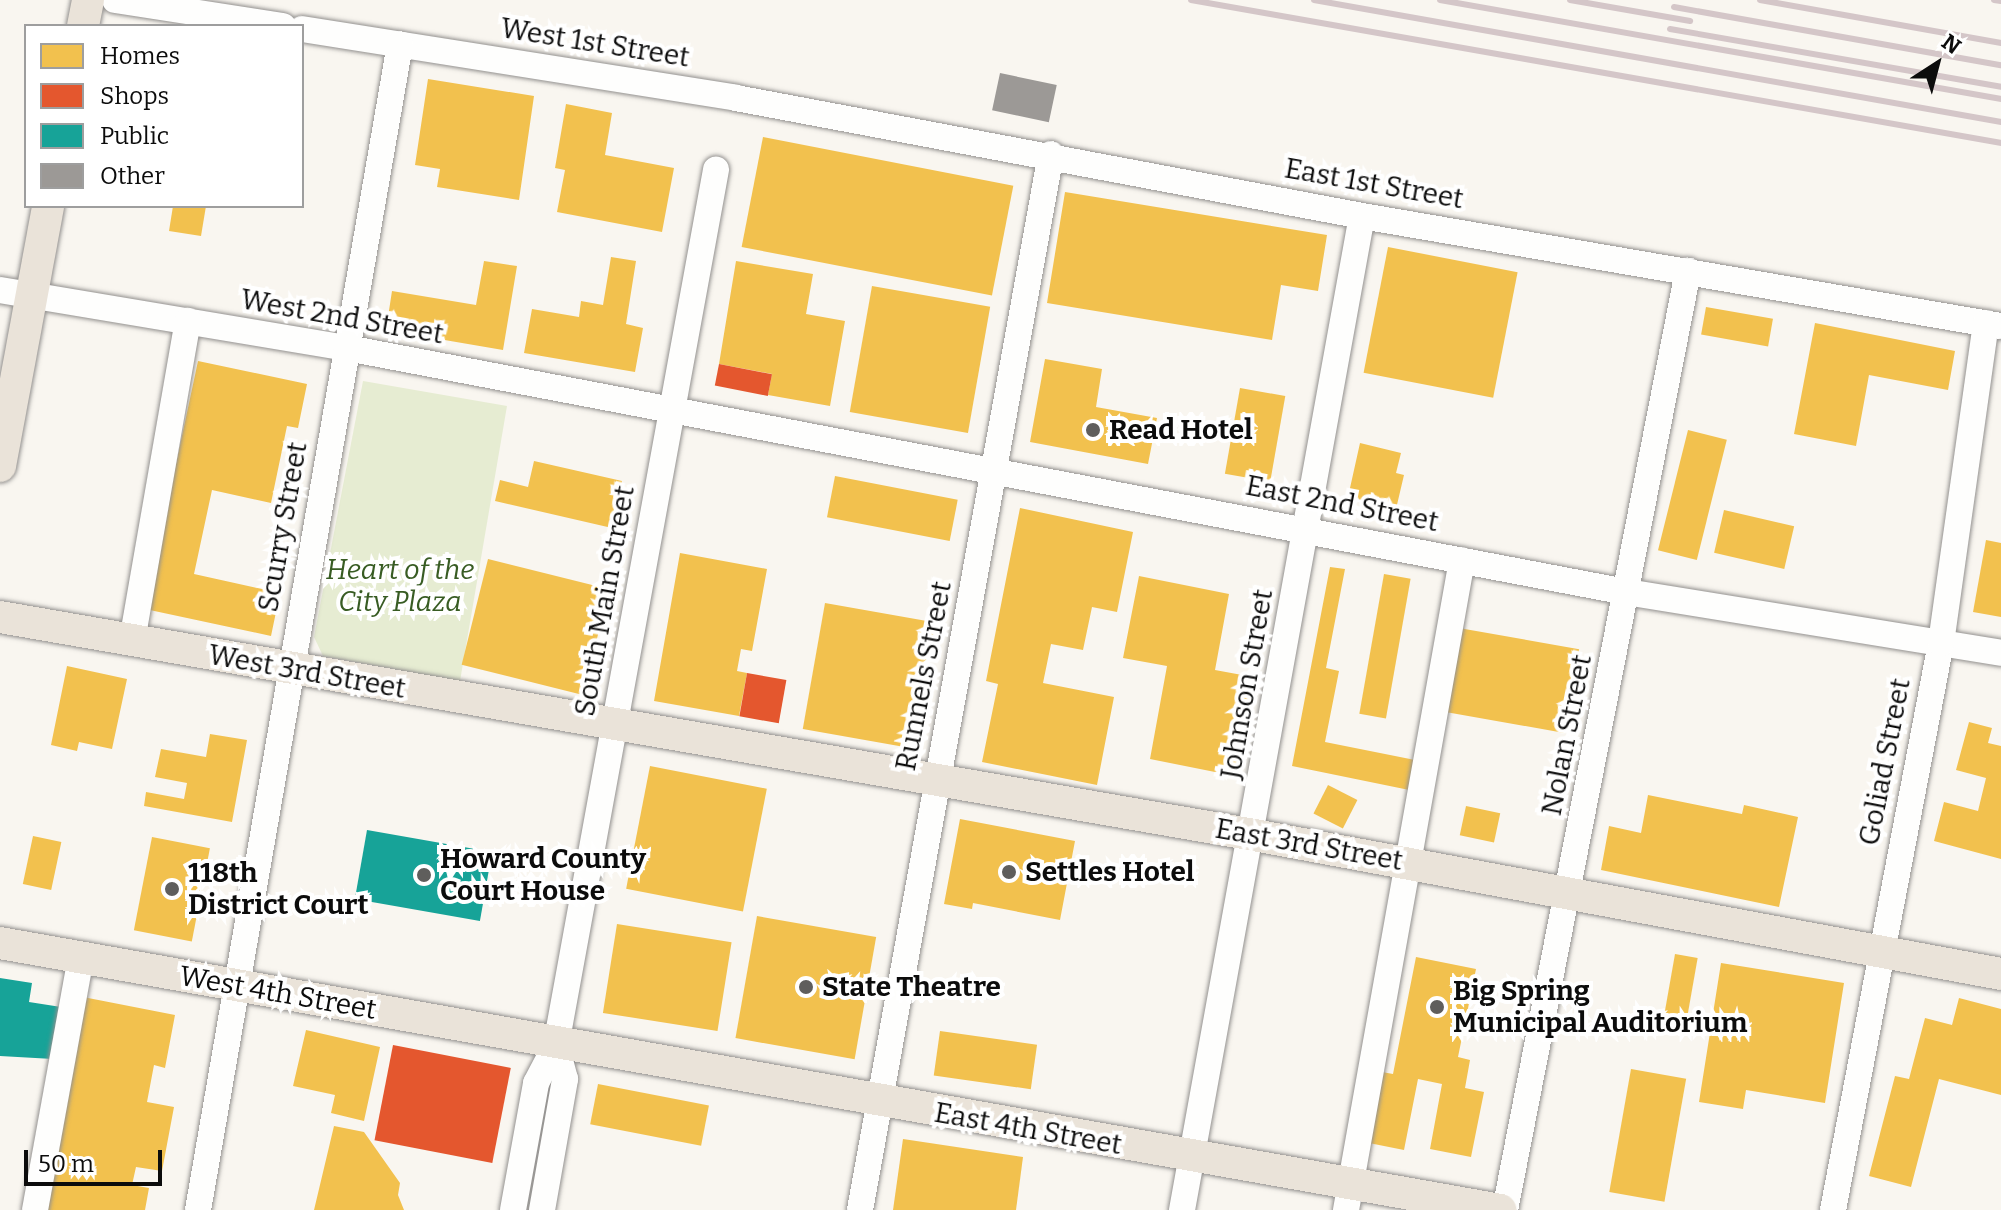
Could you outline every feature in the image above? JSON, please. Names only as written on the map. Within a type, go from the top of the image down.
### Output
[{"type":"main road","points":[[83,24],[88,0]]},
{"type":"main road","points":[[0,466],[16,292],[47,208]]},
{"type":"main road","name":"West 3rd Street","points":[[0,617],[614,726]]},
{"type":"main road","name":"East 3rd Street","points":[[614,726],[1254,835],[2001,974]]},
{"type":"main road","name":"West 4th Street","points":[[0,943],[556,1045]]},
{"type":"main road","name":"East 4th Street","points":[[556,1045],[1191,1158],[1348,1197],[1503,1210]]},
{"type":"street","points":[[115,0],[270,24]]},
{"type":"street","name":"West 1st Street","points":[[304,29],[736,98]]},
{"type":"street","name":"Scurry Street","points":[[198,1210],[400,44]]},
{"type":"street","name":"East 1st Street","points":[[736,98],[1051,154],[1362,216],[1994,325]]},
{"type":"street","name":"Runnels Street","points":[[860,1210],[937,779],[997,470],[1051,154]]},
{"type":"street","name":"South Main Street","points":[[513,1210],[536,1083],[556,1045],[716,170]]},
{"type":"street","name":"Johnson Street","points":[[1182,1210],[1254,835],[1362,216]]},
{"type":"street","name":"Nolan Street","points":[[1503,1210],[1570,892],[1688,271]]},
{"type":"street","name":"West 2nd Street","points":[[16,292],[347,348],[671,414]]},
{"type":"street","points":[[132,641],[188,321]]},
{"type":"street","name":"Goliad Street","points":[[1833,1210],[1941,643],[1994,325]]},
{"type":"street","name":"East 2nd Street","points":[[671,414],[997,470],[1626,592],[2001,653]]},
{"type":"street","points":[[1348,1197],[1462,560]]},
{"type":"street","points":[[35,1210],[81,957]]},
{"type":"street","name":"South Main Street","points":[[542,1210],[565,1079],[556,1045]]},
{"type":"green space","name":"Heart of the City Plaza","points":[[363,381],[507,406],[460,681],[323,656],[314,637]]},
{"type":"building: Homes","points":[[428,79],[534,96],[519,200],[437,187],[440,169],[415,165]]},
{"type":"building: Homes","points":[[566,104],[612,113],[605,155],[674,168],[662,232],[557,212],[565,170],[555,168]]},
{"type":"building: Homes","points":[[763,137],[1013,186],[992,296],[742,247]]},
{"type":"building: Homes","points":[[1065,192],[1327,235],[1318,291],[1281,285],[1272,340],[1047,303]]},
{"type":"building: Homes","points":[[173,208],[206,208],[201,236],[169,231]]},
{"type":"building: Homes","points":[[1388,247],[1518,272],[1493,398],[1364,373]]},
{"type":"building: Homes","points":[[611,257],[636,261],[626,324],[643,328],[635,372],[524,353],[532,309],[579,317],[581,301],[603,305]]},
{"type":"building: Homes","points":[[484,261],[517,266],[503,350],[386,330],[392,291],[476,305]]},
{"type":"building: Homes","points":[[736,261],[813,274],[806,314],[845,321],[830,406],[768,395],[772,374],[719,364]]},
{"type":"building: Homes","points":[[872,286],[990,307],[968,433],[850,412]]},
{"type":"building: Homes","points":[[1706,307],[1773,319],[1768,346],[1701,335]]},
{"type":"building: Homes","points":[[1815,323],[1955,351],[1948,390],[1869,375],[1856,446],[1794,434]]},
{"type":"building: Homes","name":"Read Hotel","points":[[1045,359],[1102,369],[1096,407],[1157,418],[1148,464],[1030,442]]},
{"type":"building: Homes","points":[[198,361],[307,384],[298,428],[287,426],[271,503],[212,490],[194,574],[280,593],[271,636],[145,609]]},
{"type":"building: Homes","points":[[1240,388],[1285,396],[1270,482],[1225,474]]},
{"type":"building: Homes","points":[[1688,430],[1727,440],[1697,560],[1658,550]]},
{"type":"building: Homes","points":[[1360,443],[1401,453],[1396,473],[1404,475],[1396,509],[1348,497]]},
{"type":"building: Homes","points":[[534,461],[622,481],[612,528],[495,501],[500,480],[528,487]]},
{"type":"building: Homes","points":[[835,476],[958,500],[950,541],[827,517]]},
{"type":"building: Homes","points":[[1020,508],[1133,532],[1117,612],[1092,607],[1083,650],[1051,644],[1043,683],[1114,697],[1097,785],[982,762],[998,684],[986,681]]},
{"type":"building: Homes","points":[[1724,510],[1794,526],[1784,569],[1714,553]]},
{"type":"building: Homes","points":[[1986,540],[2001,543],[2001,617],[1973,612]]},
{"type":"building: Homes","points":[[680,553],[767,569],[752,651],[741,649],[737,671],[747,673],[739,716],[654,701]]},
{"type":"building: Homes","points":[[488,559],[609,589],[583,695],[462,665]]},
{"type":"building: Homes","points":[[1330,567],[1345,569],[1326,668],[1339,671],[1325,742],[1425,762],[1419,792],[1292,766]]},
{"type":"building: Homes","points":[[1384,574],[1411,579],[1386,719],[1359,714]]},
{"type":"building: Homes","points":[[1139,576],[1229,594],[1215,670],[1253,677],[1235,776],[1150,759],[1167,666],[1123,658]]},
{"type":"building: Homes","points":[[825,603],[935,622],[913,749],[803,729]]},
{"type":"building: Homes","points":[[1459,628],[1579,649],[1564,733],[1444,712]]},
{"type":"building: Homes","points":[[67,666],[127,679],[112,749],[79,742],[77,751],[51,745]]},
{"type":"building: Homes","points":[[1969,722],[1992,728],[1988,743],[2001,746],[2001,859],[1934,841],[1944,802],[1978,811],[1986,778],[1956,770]]},
{"type":"building: Homes","points":[[210,734],[247,740],[232,822],[144,806],[146,792],[184,799],[187,783],[155,777],[161,749],[206,757]]},
{"type":"building: Homes","points":[[650,766],[767,789],[743,911],[626,889]]},
{"type":"building: Homes","points":[[1328,785],[1357,800],[1343,828],[1313,814]]},
{"type":"building: Homes","points":[[1648,795],[1742,814],[1744,805],[1798,817],[1779,907],[1601,870],[1609,826],[1641,833]]},
{"type":"building: Homes","points":[[1466,806],[1500,813],[1494,843],[1460,835]]},
{"type":"building: Homes","name":"Settles Hotel","points":[[960,819],[1075,841],[1060,920],[973,903],[972,909],[944,904]]},
{"type":"building: Homes","points":[[33,836],[61,842],[51,890],[23,884]]},
{"type":"building: Homes","name":"118th District Court","points":[[152,837],[210,848],[192,942],[134,930]]},
{"type":"building: Homes","points":[[757,916],[876,937],[855,1059],[735,1038]]},
{"type":"building: Homes","points":[[617,924],[732,942],[717,1031],[603,1013]]},
{"type":"building: Homes","points":[[1675,954],[1698,958],[1687,1017],[1665,1013]]},
{"type":"building: Homes","points":[[1416,957],[1476,969],[1458,1057],[1470,1060],[1465,1088],[1484,1092],[1471,1157],[1430,1149],[1442,1084],[1418,1079],[1404,1150],[1369,1143],[1382,1072],[1393,1074]]},
{"type":"building: Homes","points":[[1721,963],[1844,983],[1825,1103],[1746,1090],[1743,1109],[1699,1102]]},
{"type":"building: Homes","points":[[83,997],[175,1015],[165,1068],[154,1065],[147,1102],[174,1107],[162,1171],[136,1167],[132,1185],[149,1188],[145,1210],[44,1210]]},
{"type":"building: Homes","points":[[1959,998],[2001,1009],[2001,1095],[1939,1079],[1911,1187],[1869,1176],[1895,1076],[1909,1079],[1925,1018],[1952,1025]]},
{"type":"building: Homes","points":[[306,1030],[380,1047],[364,1121],[331,1113],[335,1095],[293,1086]]},
{"type":"building: Homes","points":[[940,1031],[1037,1045],[1031,1089],[934,1076]]},
{"type":"building: Homes","points":[[1631,1069],[1686,1079],[1664,1202],[1609,1192]]},
{"type":"building: Homes","points":[[598,1084],[709,1106],[701,1146],[590,1124]]},
{"type":"building: Homes","points":[[334,1126],[364,1132],[400,1183],[398,1195],[404,1210],[314,1210]]},
{"type":"building: Homes","points":[[903,1139],[1023,1157],[1016,1210],[893,1210]]},
{"type":"building: Shops","points":[[719,364],[772,374],[768,396],[715,386]]},
{"type":"building: Shops","points":[[747,673],[786,680],[779,723],[739,716]]},
{"type":"building: Shops","points":[[393,1045],[511,1068],[492,1163],[374,1140]]},
{"type":"building: Public","name":"Howard County Court House","points":[[367,830],[492,852],[480,921],[355,899]]},
{"type":"building: Public","points":[[0,978],[32,983],[29,1002],[61,1007],[53,1059],[0,1056]]},
{"type":"building: Other","points":[[1000,73],[1057,85],[1049,122],[992,110]]},
{"type":"railway","points":[[1191,0],[2001,143]]},
{"type":"railway","points":[[1314,0],[2001,122]]},
{"type":"railway","points":[[1440,0],[2001,99]]},
{"type":"railway","points":[[1570,0],[1690,21]]},
{"type":"railway","points":[[1760,0],[2001,43]]},
{"type":"railway","points":[[1994,0],[2001,1]]},
{"type":"railway","points":[[1674,7],[2001,65]]},
{"type":"railway","points":[[1670,29],[2001,87]]},
{"type":"place","name":"Read Hotel","points":[[1093,430]]},
{"type":"place","name":"Settles Hotel","points":[[1009,872]]},
{"type":"place","name":"Howard County Court House","points":[[424,875]]},
{"type":"place","name":"118th District Court","points":[[172,889]]},
{"type":"place","name":"State Theatre","points":[[806,987]]},
{"type":"place","name":"Big Spring Municipal Auditorium","points":[[1437,1007]]}]
